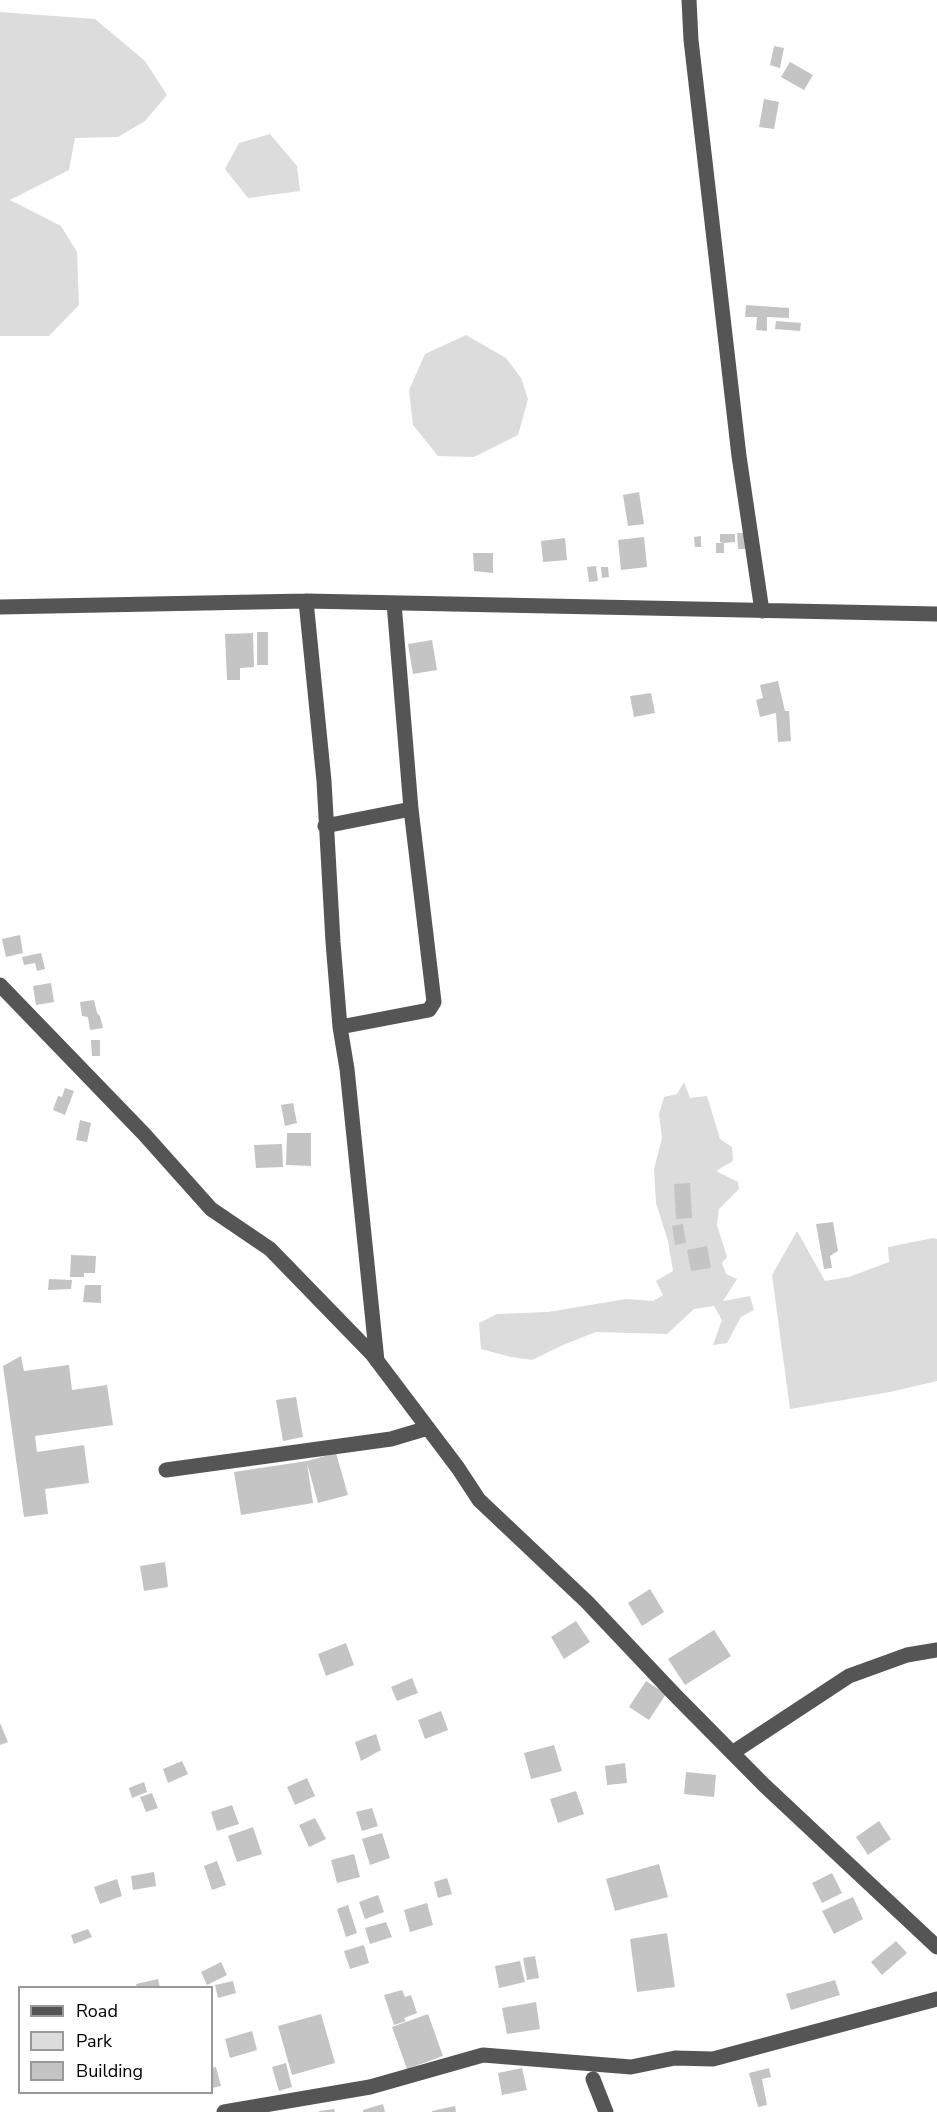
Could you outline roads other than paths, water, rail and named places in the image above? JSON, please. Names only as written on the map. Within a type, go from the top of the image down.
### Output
[{"type":"street","points":[[689,0],[692,48],[735,423],[762,611]]},
{"type":"street","points":[[0,607],[306,601],[937,614]]},
{"type":"street","points":[[306,601],[324,781],[325,826],[340,1028],[347,1069],[377,1361]]},
{"type":"street","points":[[340,1028],[429,1010],[434,1005],[411,809],[394,603]]},
{"type":"street","points":[[325,826],[411,809]]},
{"type":"street","points":[[0,985],[144,1134],[211,1209],[270,1249],[377,1361],[479,1500],[587,1602],[732,1753],[937,1947]]},
{"type":"street","points":[[166,1470],[391,1439],[428,1428]]},
{"type":"street","points":[[732,1753],[849,1676],[907,1655],[937,1650]]},
{"type":"street","points":[[224,2112],[271,2108],[370,2087],[483,2055],[631,2067],[675,2058],[713,2059],[937,1999]]},
{"type":"street","points":[[593,2079],[606,2112]]}]
